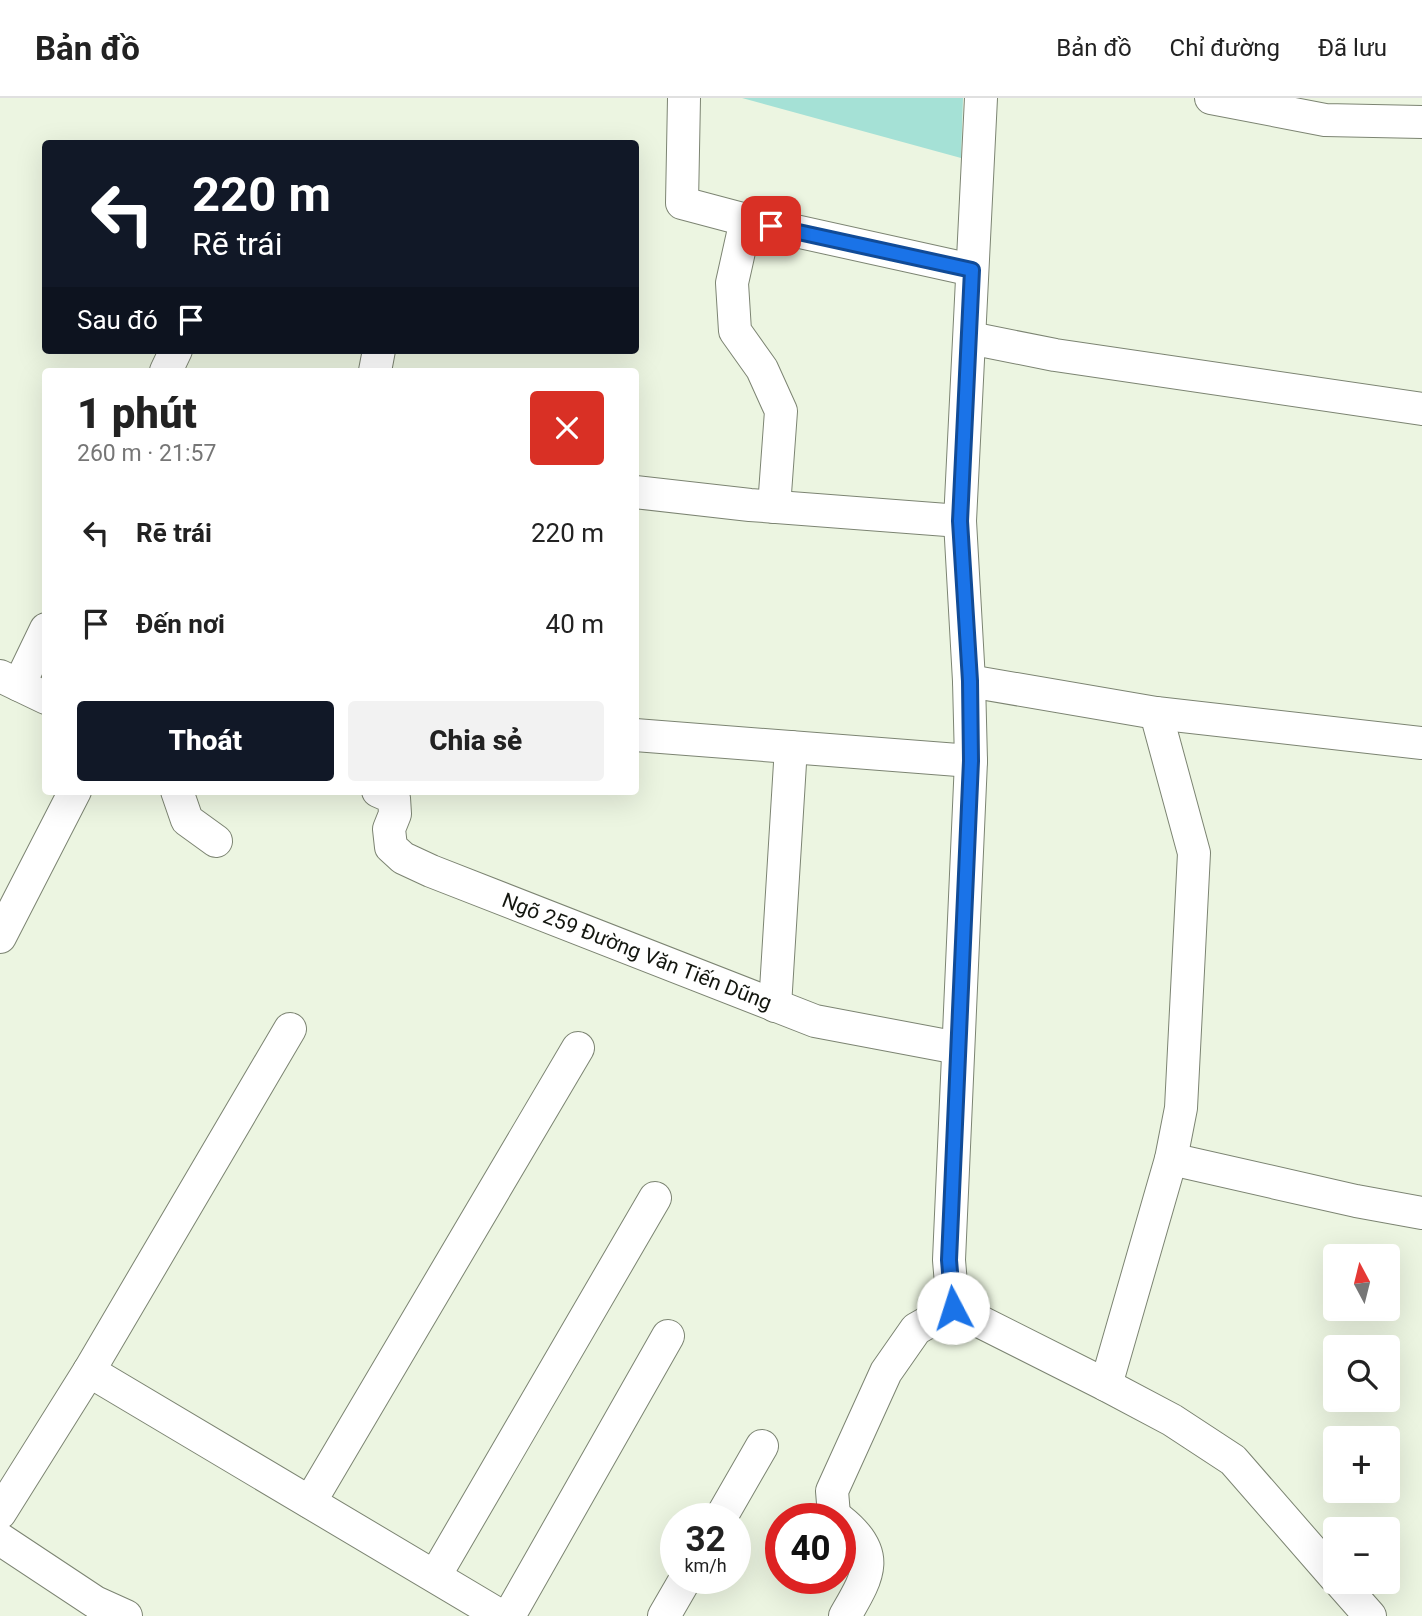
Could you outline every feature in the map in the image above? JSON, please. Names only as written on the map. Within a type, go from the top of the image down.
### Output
[{"type":"street","points":[[684,98],[682,203],[746,220],[972,270]]},
{"type":"street","points":[[953,1308],[949,1260],[971,761],[970,681],[960,521],[981,98]]},
{"type":"street","points":[[1211,98],[1325,120],[1422,122]]},
{"type":"street","points":[[746,220],[732,283],[735,331],[762,369],[781,411],[774,507]]},
{"type":"street","points":[[970,338],[1055,355],[1422,409]]},
{"type":"street","points":[[639,492],[774,507],[960,521]]},
{"type":"street","points":[[22,686],[42,638]]},
{"type":"street","points":[[970,681],[1156,713],[1422,743]]},
{"type":"street","points":[[1106,1385],[1171,1159],[1181,1108],[1194,853],[1156,713]]},
{"type":"street","points":[[639,735],[971,761]]},
{"type":"street","points":[[775,1006],[791,747]]},
{"type":"street","points":[[0,937],[73,795]]},
{"type":"street","points":[[178,795],[187,820],[216,841]]},
{"type":"street","name":"Ngõ 259 Đường Văn Tiến Dũng","points":[[387,795],[394,798],[396,814],[389,829],[391,847],[403,858],[431,871],[814,1021],[958,1048]]},
{"type":"street","points":[[0,1513],[89,1371],[290,1029]]},
{"type":"street","points":[[310,1502],[578,1048]]},
{"type":"street","points":[[1171,1159],[1422,1213]]},
{"type":"street","points":[[435,1576],[655,1198]]},
{"type":"street","points":[[953,1308],[1172,1420],[1233,1460],[1323,1563]]},
{"type":"street","points":[[833,1503],[832,1491],[886,1372],[916,1328],[953,1308]]},
{"type":"street","points":[[509,1616],[668,1336]]},
{"type":"street","points":[[89,1371],[501,1616]]},
{"type":"street","points":[[729,1503],[762,1446]]},
{"type":"street","points":[[845,1616],[864,1583],[867,1557],[863,1541],[856,1535]]},
{"type":"street","points":[[0,1539],[95,1602],[126,1616]]},
{"type":"street","points":[[664,1616],[677,1594]]},
{"type":"street","points":[[1351,1594],[1370,1616]]},
{"type":"water","points":[[742,98],[963,98],[961,158]]},
{"type":"route","points":[[771,226],[972,270],[960,521],[970,681],[971,761],[949,1260],[953,1308]]}]
